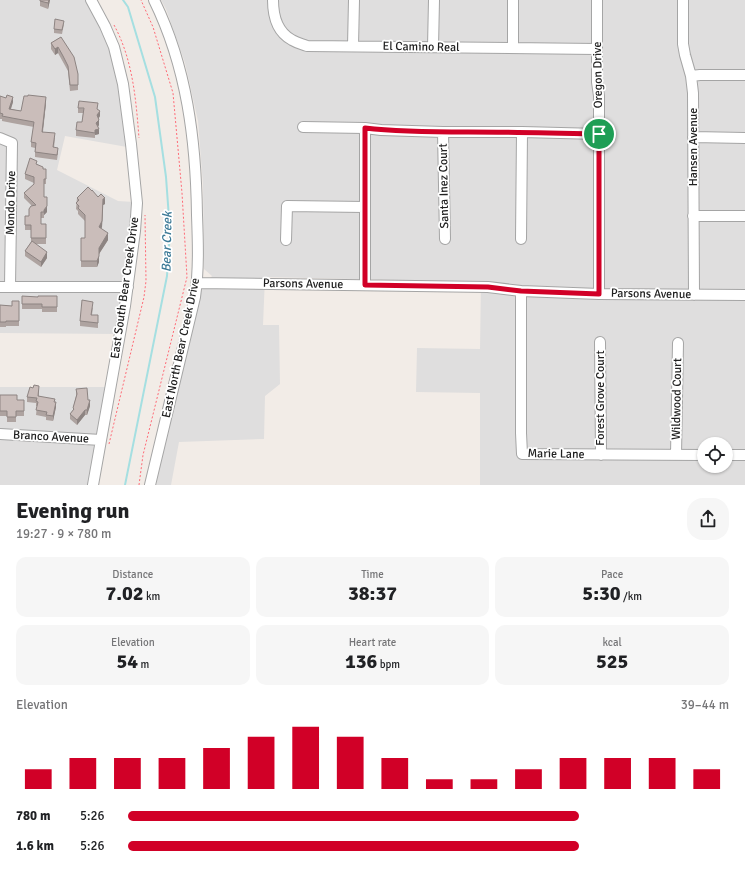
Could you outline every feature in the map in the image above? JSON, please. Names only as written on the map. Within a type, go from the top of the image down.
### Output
[{"type":"street","name":"East South Bear Creek Drive","points":[[91,0],[114,47],[123,84],[137,203],[128,287],[93,485]]},
{"type":"street","name":"East North Bear Creek Drive","points":[[150,485],[193,304],[197,283],[198,248],[194,148],[186,93],[161,14],[154,0]]},
{"type":"street","name":"El Camino Real","points":[[273,0],[273,13],[277,24],[284,34],[292,40],[307,46],[597,49]]},
{"type":"street","points":[[354,0],[354,46]]},
{"type":"street","points":[[433,47],[434,0]]},
{"type":"street","points":[[513,0],[513,48]]},
{"type":"street","name":"Oregon Drive","points":[[597,0],[597,82],[599,96],[599,294]]},
{"type":"street","name":"Hansen Avenue","points":[[683,0],[683,44],[691,76],[693,93],[694,295]]},
{"type":"street","points":[[691,76],[745,75]]},
{"type":"street","points":[[303,127],[365,128],[443,132],[599,134]]},
{"type":"street","points":[[365,128],[365,285]]},
{"type":"street","name":"Santa Inez Court","points":[[443,132],[445,239]]},
{"type":"street","points":[[521,238],[522,132]]},
{"type":"street","points":[[693,137],[745,138]]},
{"type":"street","name":"Mondo Drive","points":[[0,138],[12,143],[5,287]]},
{"type":"street","points":[[286,240],[287,206],[365,207]]},
{"type":"street","points":[[693,216],[745,216]]},
{"type":"street","name":"Parsons Avenue","points":[[197,283],[488,287],[521,291],[599,294],[745,295]]},
{"type":"street","points":[[5,287],[128,287]]},
{"type":"street","name":"Marie Lane","points":[[521,291],[522,454],[697,455]]},
{"type":"street","name":"Forest Grove Court","points":[[600,342],[601,455]]},
{"type":"street","name":"Wildwood Court","points":[[676,455],[678,343]]},
{"type":"street","name":"Branco Avenue","points":[[0,434],[101,440]]},
{"type":"street","points":[[733,455],[745,455]]},
{"type":"path","points":[[139,485],[144,455],[187,277],[182,193],[173,93],[153,27],[141,0]]},
{"type":"shaded area","points":[[0,0],[89,0],[108,42],[123,100],[127,147],[65,136],[57,170],[118,201],[134,202],[116,334],[0,333]]},
{"type":"shaded area","points":[[161,0],[745,0],[745,485],[480,485],[480,393],[416,392],[417,348],[480,349],[481,282],[265,277],[263,325],[279,325],[280,384],[265,396],[264,439],[179,442],[171,485],[156,485],[197,297],[212,276],[204,269],[203,185],[198,121],[185,63],[166,9]]},
{"type":"shaded area","points":[[0,387],[108,387],[90,485],[0,485]]},
{"type":"building","points":[[40,0],[49,0],[48,3]]},
{"type":"building","points":[[55,19],[64,21],[62,30],[54,29]]},
{"type":"building","points":[[61,37],[74,57],[78,74],[78,85],[70,85],[68,66],[58,47],[55,49],[51,43]]},
{"type":"building","points":[[7,95],[13,97],[9,109],[21,111],[24,96],[46,97],[42,132],[55,133],[53,147],[58,148],[57,155],[35,152],[36,143],[31,142],[34,122],[2,116],[3,114],[0,113],[0,96],[6,98]]},
{"type":"building","points":[[79,101],[98,103],[97,109],[100,111],[97,115],[99,120],[96,123],[99,129],[95,130],[95,133],[76,130],[77,122],[82,122],[84,108],[78,108]]},
{"type":"building","points":[[30,158],[37,161],[36,164],[43,167],[43,169],[46,169],[46,179],[44,179],[44,197],[47,197],[47,206],[44,212],[41,212],[41,224],[46,224],[46,238],[31,238],[31,225],[25,225],[25,216],[29,216],[29,209],[31,206],[36,205],[24,193],[34,184],[34,177],[25,174]]},
{"type":"building","points":[[88,187],[98,197],[101,194],[105,198],[103,199],[102,221],[99,227],[108,233],[99,248],[99,256],[97,261],[81,261],[81,238],[85,238],[85,215],[78,208],[79,206],[76,203],[79,200],[77,198]]},
{"type":"building","points":[[32,241],[47,252],[41,262],[25,251]]},
{"type":"building","points":[[22,296],[57,296],[57,307],[42,307],[42,304],[22,304]]},
{"type":"building","points":[[82,300],[93,302],[91,315],[98,315],[98,323],[80,321]]},
{"type":"building","points":[[12,301],[19,301],[19,321],[0,322],[0,305],[12,306]]},
{"type":"building","points":[[34,385],[39,386],[38,396],[55,399],[54,402],[56,402],[53,416],[46,415],[47,412],[36,410],[38,402],[36,401],[37,398],[27,397],[30,387],[33,388]]},
{"type":"building","points":[[87,388],[88,400],[90,400],[87,410],[85,410],[77,420],[70,414],[74,409],[77,394],[76,389]]},
{"type":"building","points":[[0,395],[17,395],[17,400],[24,400],[24,411],[16,411],[16,417],[7,417],[7,411],[0,411]]},
{"type":"waterway","name":"Bear Creek","points":[[123,0],[128,7],[155,97],[166,177],[170,232],[167,276],[125,485]]},
{"type":"route","points":[[365,128],[443,132],[599,134],[599,294],[521,291],[488,287],[365,285],[365,128]]}]
